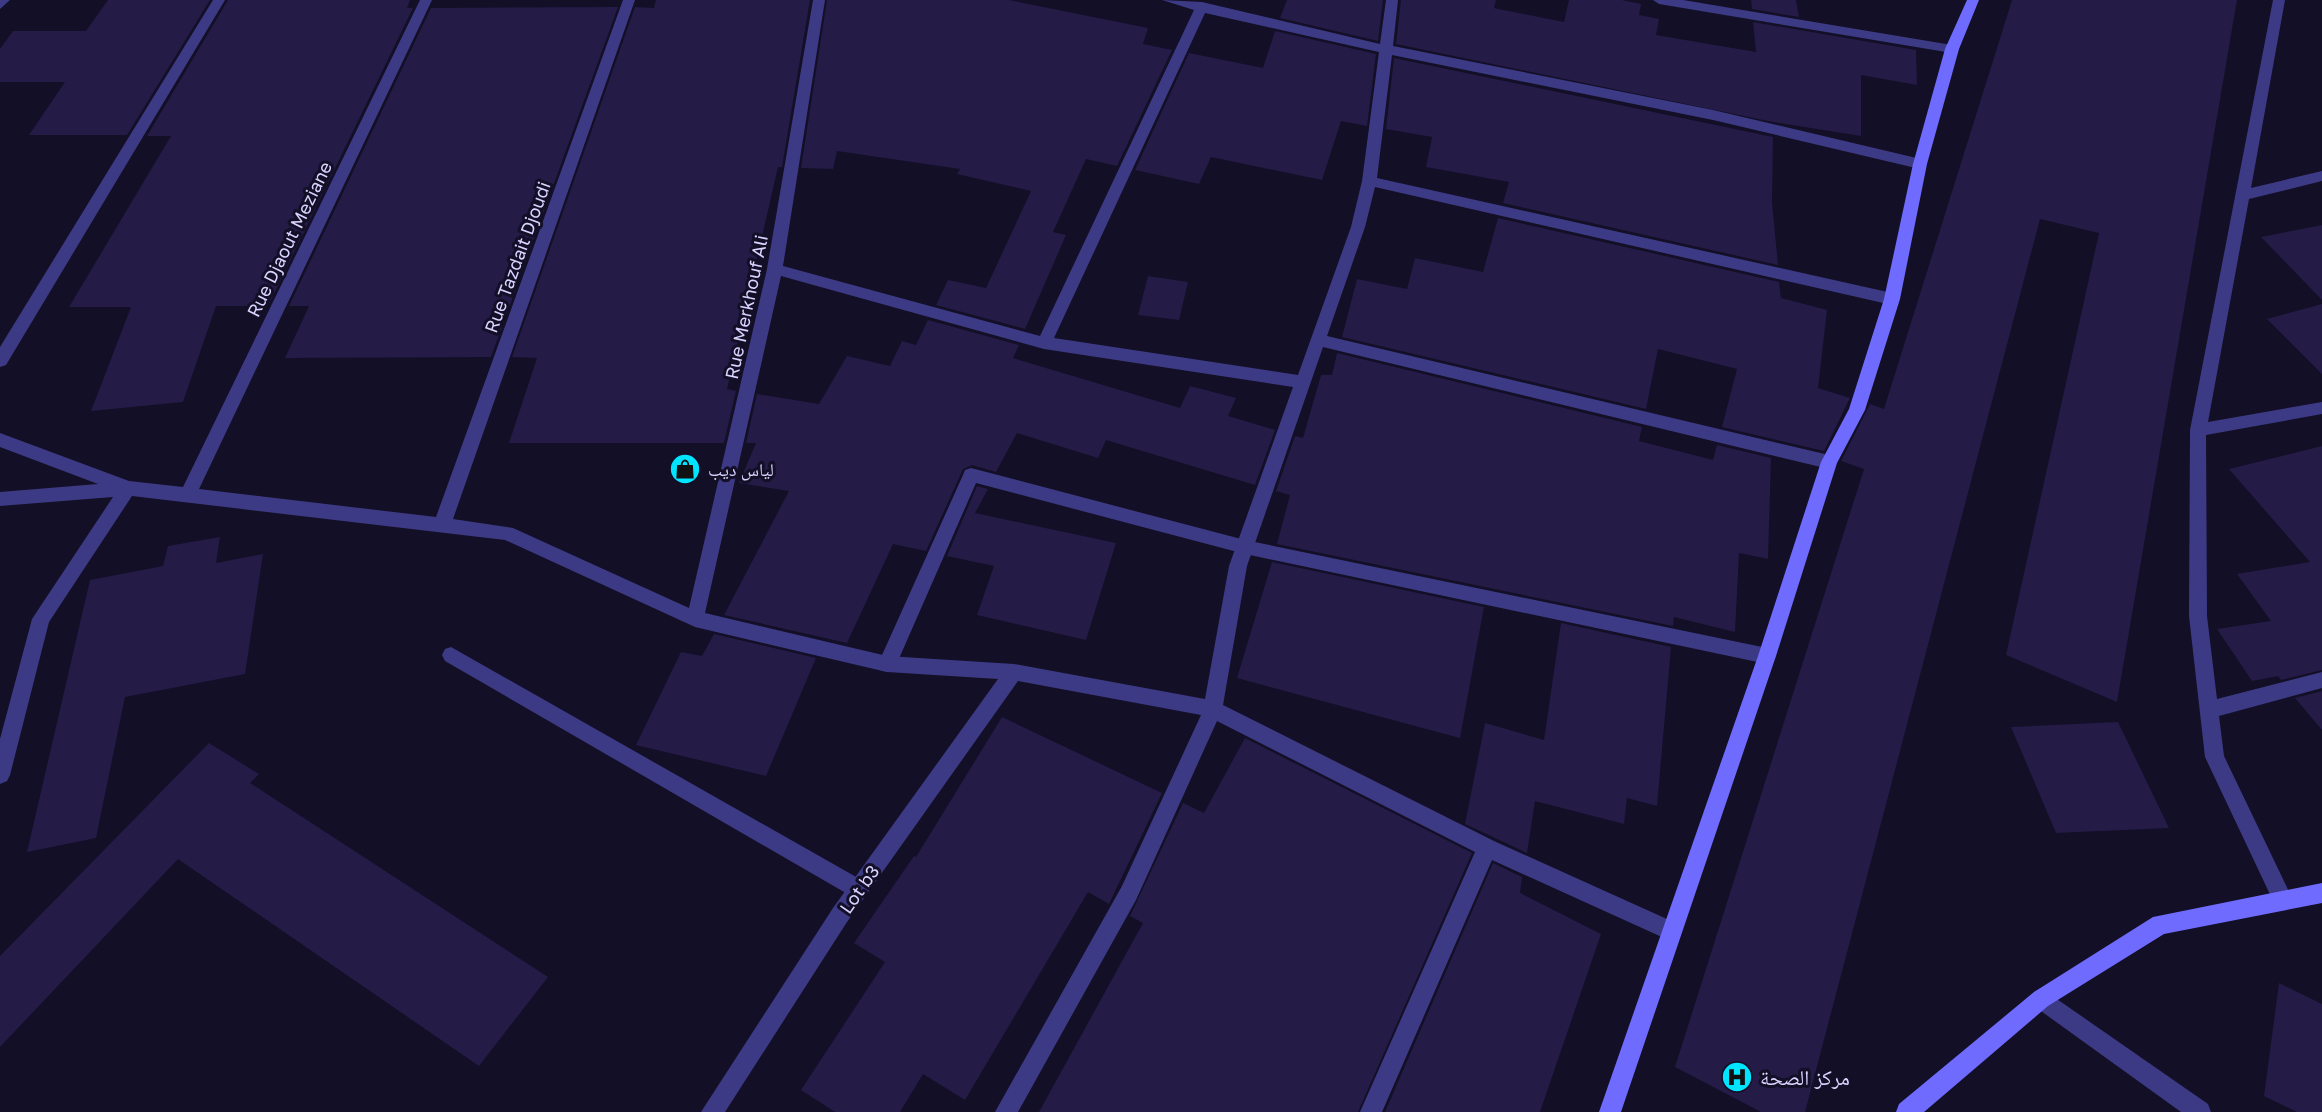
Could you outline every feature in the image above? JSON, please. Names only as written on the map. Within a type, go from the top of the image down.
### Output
[{"type":"street","points":[[0,5],[4,0]]},
{"type":"street","points":[[0,361],[219,0]]},
{"type":"street","name":"Rue Djaout Meziane","points":[[187,496],[426,0]]},
{"type":"street","name":"Rue Tazdait Djoudi","points":[[442,526],[629,0]]},
{"type":"street","name":"Rue Merkhouf Ali","points":[[695,620],[775,269],[819,0]]},
{"type":"street","points":[[1168,0],[1385,48],[1713,115],[1920,164]]},
{"type":"street","points":[[1006,1112],[1129,893],[1213,709],[1238,566],[1358,227],[1369,181],[1392,0]]},
{"type":"street","points":[[1659,0],[1721,5],[1952,49]]},
{"type":"street","points":[[1610,1112],[1767,656],[1829,462],[1857,411],[1892,299],[1920,164],[1952,49],[1973,0]]},
{"type":"street","points":[[2279,0],[2198,430],[2198,616],[2215,757],[2283,900]]},
{"type":"street","points":[[1044,343],[1202,6]]},
{"type":"street","points":[[2241,196],[2322,176]]},
{"type":"street","points":[[1369,181],[1892,299]]},
{"type":"street","points":[[775,269],[1044,343],[1303,382]]},
{"type":"street","points":[[1318,340],[1829,462]]},
{"type":"street","points":[[2198,430],[2322,408]]},
{"type":"street","points":[[0,440],[128,488]]},
{"type":"street","points":[[887,664],[971,475],[1245,547],[1767,656]]},
{"type":"street","points":[[0,775],[41,619],[128,488]]},
{"type":"street","points":[[0,499],[128,488],[507,533],[695,620],[887,664],[1014,671],[1213,709],[1487,848],[1671,931]]},
{"type":"street","points":[[451,655],[858,889]]},
{"type":"street","name":"Lot b3","points":[[712,1112],[858,889],[1014,671]]},
{"type":"street","points":[[2208,709],[2322,681]]},
{"type":"street","points":[[1371,1112],[1487,848]]},
{"type":"street","points":[[1907,1112],[2041,999],[2160,924],[2322,893]]},
{"type":"street","points":[[2041,999],[2200,1112]]},
{"type":"building","points":[[108,0],[210,0],[127,135],[29,135],[65,82],[0,82],[0,49],[13,31],[86,31]]},
{"type":"building","points":[[228,0],[410,0],[407,8],[413,8],[268,306],[216,306],[183,402],[91,411],[131,307],[69,307],[171,136],[147,136]]},
{"type":"building","points":[[656,0],[810,0],[782,167],[778,167],[727,389],[736,391],[724,443],[509,443],[537,358],[512,357],[635,7],[654,8]]},
{"type":"building","points":[[827,0],[1009,0],[1148,28],[1143,44],[1172,50],[1117,166],[1086,159],[1053,232],[1066,235],[1025,329],[936,305],[948,280],[986,288],[1031,191],[957,174],[960,169],[837,151],[833,169],[801,168]]},
{"type":"building","points":[[1287,0],[1383,0],[1378,41],[1280,18]]},
{"type":"building","points":[[1401,0],[1496,0],[1494,8],[1564,22],[1569,0],[1622,0],[1641,4],[1639,15],[1659,19],[1656,35],[1756,52],[1753,22],[1916,50],[1917,85],[1861,75],[1861,136],[1773,122],[1396,44]]},
{"type":"building","points":[[1751,0],[1796,0],[1799,17],[1752,9]]},
{"type":"building","points":[[2012,0],[2237,0],[2117,702],[2006,655],[2099,233],[2040,219],[1805,1112],[1761,1112],[1675,1067],[1864,469],[1841,461],[1870,404],[1884,409]]},
{"type":"building","points":[[618,7],[491,357],[285,358],[309,306],[289,306],[431,8]]},
{"type":"building","points":[[1275,31],[1376,54],[1367,126],[1341,121],[1322,180],[1211,157],[1199,184],[1135,170],[1189,53],[1263,68]]},
{"type":"building","points":[[1394,58],[1773,137],[1772,202],[1778,265],[1503,203],[1509,182],[1426,167],[1432,137],[1386,129]]},
{"type":"building","points":[[1498,218],[1779,282],[1781,298],[1827,310],[1818,388],[1850,398],[1824,451],[1722,427],[1737,369],[1658,349],[1646,409],[1342,337],[1357,279],[1407,289],[1415,258],[1483,272]]},
{"type":"building","points":[[2322,225],[2322,300],[2261,237]]},
{"type":"building","points":[[1148,276],[1188,282],[1179,320],[1138,315]]},
{"type":"building","points":[[2322,304],[2322,374],[2267,319]]},
{"type":"building","points":[[928,320],[1019,345],[1013,358],[1180,408],[1190,386],[1236,398],[1228,416],[1275,430],[1255,485],[1106,440],[1098,458],[1017,433],[996,472],[972,465],[963,469],[926,551],[893,544],[847,643],[724,615],[789,491],[739,483],[756,443],[746,443],[757,394],[819,404],[847,356],[890,366],[902,341],[916,345]]},
{"type":"building","points":[[1337,353],[1642,427],[1639,441],[1713,460],[1717,445],[1771,458],[1768,559],[1739,553],[1735,632],[1674,617],[1673,626],[1277,544],[1290,495],[1276,491],[1295,436],[1303,438],[1321,375],[1332,375]]},
{"type":"building","points":[[2322,446],[2322,670],[2281,680],[2278,676],[2252,681],[2217,629],[2271,621],[2237,574],[2310,562],[2229,469]]},
{"type":"building","points":[[977,486],[988,489],[975,513],[1116,543],[1086,640],[977,615],[994,566],[947,556]]},
{"type":"building","points":[[220,537],[216,563],[263,554],[245,674],[125,697],[96,838],[27,852],[90,580],[163,566],[168,546]]},
{"type":"building","points":[[1272,562],[1484,607],[1460,738],[1237,678]]},
{"type":"building","points":[[1561,623],[1671,647],[1657,806],[1627,798],[1624,824],[1535,801],[1527,853],[1465,824],[1485,723],[1544,740]]},
{"type":"building","points":[[714,634],[816,658],[766,776],[636,745],[681,652],[702,656]]},
{"type":"building","points":[[2322,691],[2322,730],[2295,698]]},
{"type":"building","points":[[1002,717],[1162,793],[1109,904],[1088,892],[965,1100],[923,1074],[900,1112],[835,1112],[801,1090],[885,962],[854,943],[914,856],[916,857]]},
{"type":"building","points":[[2118,722],[2169,828],[2056,833],[2011,727]]},
{"type":"building","points":[[1245,738],[1472,853],[1358,1112],[1039,1112],[1143,923],[1130,916],[1183,803],[1204,813]]},
{"type":"building","points":[[209,743],[259,774],[250,783],[548,977],[479,1066],[178,859],[0,1047],[0,956]]},
{"type":"building","points":[[1493,863],[1522,877],[1520,893],[1601,934],[1540,1112],[1385,1112]]},
{"type":"building","points":[[2279,983],[2322,1004],[2322,1112],[2297,1112],[2264,1096]]},
{"type":"place","name":"لياس ديب","points":[[685,469]]},
{"type":"place","name":"مركز الصحة","points":[[1737,1077]]}]
